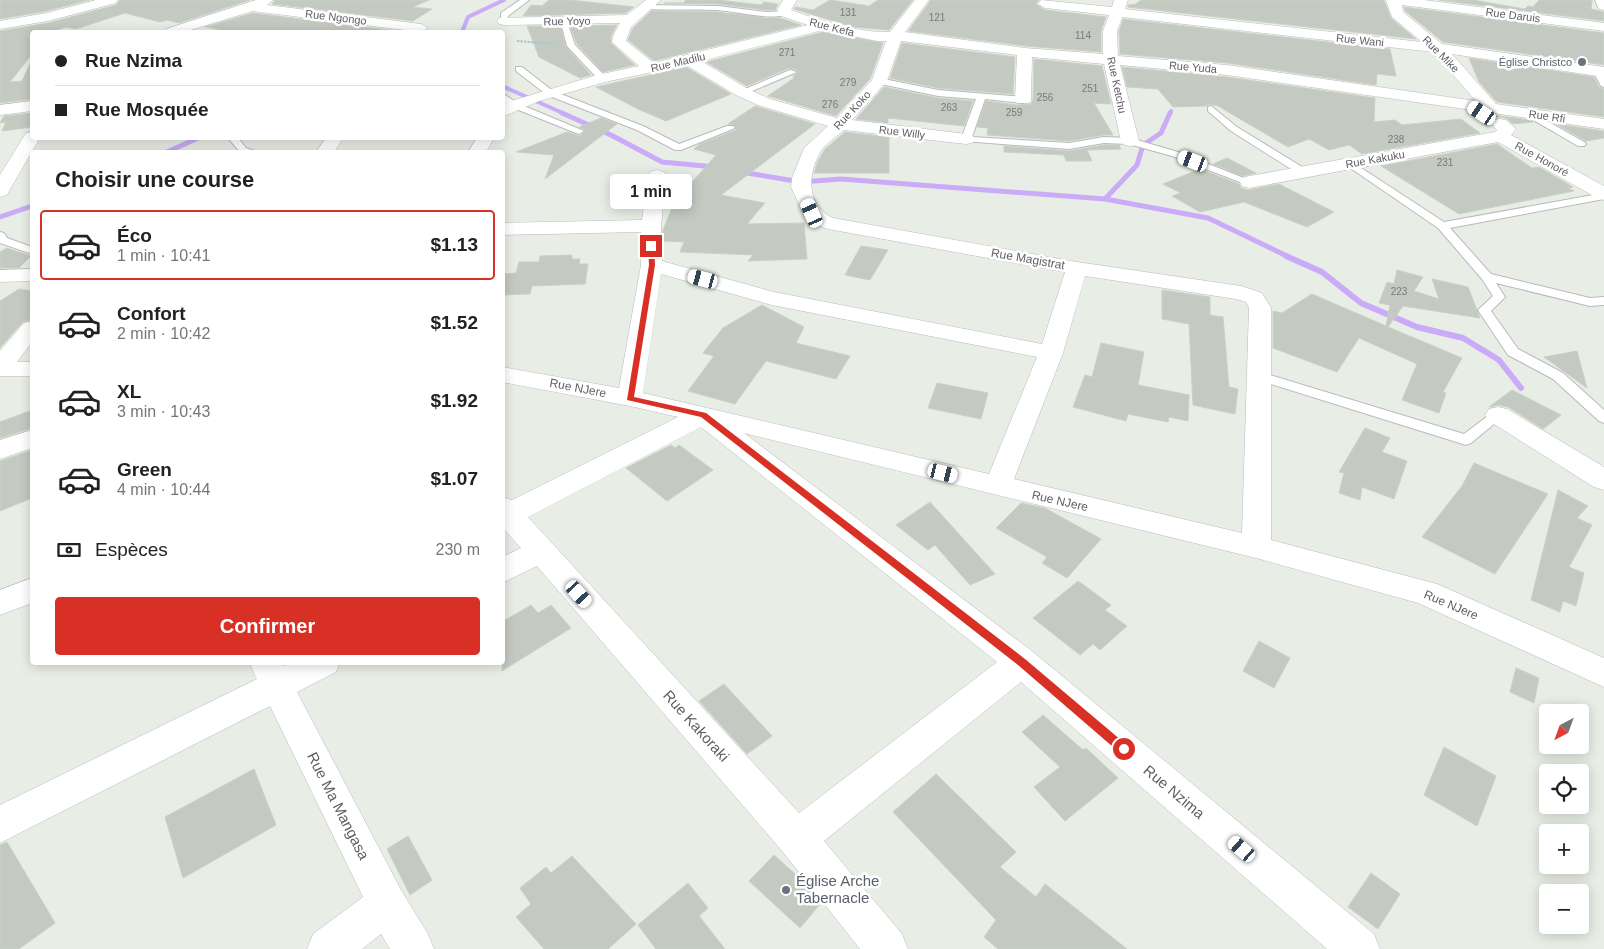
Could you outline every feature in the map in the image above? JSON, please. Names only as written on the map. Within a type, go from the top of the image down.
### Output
[{"type":"street","points":[[0,26],[48,17],[111,0]]},
{"type":"street","points":[[177,30],[252,7],[266,0]]},
{"type":"street","name":"Rue Koko","points":[[801,182],[813,148],[840,124],[879,81],[895,36],[922,0]]},
{"type":"street","name":"Rue Wani","points":[[1048,0],[1045,4],[1118,6],[1438,48],[1602,76]]},
{"type":"street","name":"Rue Daruis","points":[[1394,0],[1604,27]]},
{"type":"street","name":"Rue Mike","points":[[1394,0],[1397,14],[1438,48],[1490,107]]},
{"type":"street","points":[[1602,0],[1604,6]]},
{"type":"street","points":[[649,4],[630,19],[618,37],[619,42],[652,68]]},
{"type":"street","name":"Rue Kefa","points":[[788,6],[823,26],[877,37],[895,36]]},
{"type":"street","name":"Rue Ketchu","points":[[1118,6],[1110,30],[1111,60],[1130,141]]},
{"type":"street","name":"Rue Ngongo","points":[[252,7],[420,28]]},
{"type":"street","name":"Rue Yoyo","points":[[504,21],[563,22],[630,19]]},
{"type":"street","name":"Rue Madilu","points":[[514,103],[602,78],[688,60],[823,26]]},
{"type":"street","name":"Rue Yuda","points":[[895,36],[909,36],[1025,52],[1227,70],[1490,107]]},
{"type":"street","points":[[1023,100],[1025,52]]},
{"type":"street","name":"Rue Willy","points":[[688,60],[742,92],[764,102],[840,124],[966,139]]},
{"type":"street","name":"Rue Honoré","points":[[1470,104],[1507,130],[1501,136],[1604,195]]},
{"type":"street","points":[[0,110],[30,106]]},
{"type":"street","name":"Rue Rfi","points":[[1490,107],[1604,124]]},
{"type":"street","name":"Rue Kakuku","points":[[1249,182],[1501,136]]},
{"type":"street","points":[[0,191],[30,140]]},
{"type":"street","points":[[325,150],[332,140]]},
{"type":"street","points":[[630,398],[652,265],[651,226],[657,176]]},
{"type":"street","name":"Rue Magistrat","points":[[801,182],[812,213],[828,223],[1077,268],[1051,353],[998,486]]},
{"type":"street","points":[[505,229],[651,226]]},
{"type":"street","points":[[652,265],[772,298],[1051,353]]},
{"type":"street","points":[[1077,268],[1241,293],[1254,298],[1260,308],[1256,547]]},
{"type":"street","points":[[0,276],[30,275]]},
{"type":"street","points":[[0,368],[30,330]]},
{"type":"street","points":[[0,368],[30,369]]},
{"type":"street","name":"Rue NJere","points":[[505,375],[630,398],[703,415],[1256,547],[1426,593],[1604,673]]},
{"type":"street","points":[[506,510],[703,415]]},
{"type":"street","name":"Rue Nzima","points":[[703,415],[1021,662],[1359,949]]},
{"type":"street","points":[[1498,415],[1604,480]]},
{"type":"street","points":[[0,450],[30,440]]},
{"type":"street","name":"Rue Kakoraki","points":[[506,510],[540,551],[797,839],[888,949]]},
{"type":"street","points":[[505,568],[540,551]]},
{"type":"street","points":[[0,603],[30,591]]},
{"type":"street","points":[[797,839],[1021,662]]},
{"type":"street","points":[[0,825],[271,675],[312,665]]},
{"type":"street","name":"Rue Ma Mangasa","points":[[271,675],[387,904],[413,949]]},
{"type":"street","points":[[328,949],[387,904]]},
{"type":"lane","points":[[504,21],[504,15],[525,0]]},
{"type":"lane","points":[[649,4],[718,8],[767,14],[788,6]]},
{"type":"lane","points":[[563,22],[571,46],[602,78]]},
{"type":"lane","points":[[519,69],[550,93],[640,128],[678,148],[730,128]]},
{"type":"lane","points":[[742,92],[793,72]]},
{"type":"lane","points":[[879,81],[938,93],[1023,100]]},
{"type":"lane","points":[[966,139],[981,98]]},
{"type":"lane","points":[[514,103],[579,131]]},
{"type":"lane","points":[[1211,109],[1234,129],[1303,172]]},
{"type":"lane","points":[[1526,112],[1581,144]]},
{"type":"lane","name":"Rue Willy","points":[[966,139],[1069,146],[1104,140],[1130,141],[1175,154],[1249,182]]},
{"type":"lane","points":[[235,140],[243,150]]},
{"type":"lane","points":[[1349,163],[1442,226],[1487,277],[1499,297],[1484,310],[1514,352],[1558,376],[1604,418]]},
{"type":"lane","points":[[1442,226],[1604,195]]},
{"type":"lane","points":[[0,235],[3,240],[30,250]]},
{"type":"lane","points":[[1487,277],[1590,302],[1604,301]]},
{"type":"lane","points":[[1260,376],[1466,440],[1498,415]]},
{"type":"path","points":[[512,40],[571,46]]},
{"type":"building","points":[[0,0],[89,0],[47,11],[0,19]]},
{"type":"building","points":[[120,0],[250,0],[179,23],[167,20],[160,22],[125,13],[76,29],[66,27],[57,30],[30,30],[30,57],[10,82],[22,81],[30,64],[30,99],[0,103],[0,31],[48,23],[116,5]]},
{"type":"building","points":[[275,0],[429,0],[413,7],[432,9],[413,21],[272,4]]},
{"type":"building","points":[[549,0],[570,0],[634,7],[626,13],[523,16],[531,5],[542,6]]},
{"type":"building","points":[[686,0],[719,0],[761,5],[764,2],[778,4],[775,10],[767,10],[718,4],[664,3],[683,3]]},
{"type":"building","points":[[830,0],[869,6],[878,0],[913,0],[889,30],[853,27],[794,9],[795,7],[813,10]]},
{"type":"building","points":[[931,0],[1039,0],[1036,4],[1045,10],[1106,17],[1101,31],[1101,52],[1025,46],[908,31]]},
{"type":"building","points":[[1141,0],[1384,0],[1391,18],[1416,39],[1128,7],[1128,5],[1136,4]]},
{"type":"building","points":[[1439,0],[1473,0],[1525,9],[1528,6],[1533,7],[1539,0],[1592,0],[1591,9],[1604,12],[1604,21]]},
{"type":"building","points":[[1404,7],[1604,33],[1604,65],[1443,42],[1405,11]]},
{"type":"building","points":[[651,11],[717,12],[780,18],[801,25],[654,61],[628,40],[633,28]]},
{"type":"building","points":[[253,13],[389,30],[222,30],[205,27]]},
{"type":"building","points":[[1123,19],[1390,49],[1396,76],[1377,74],[1376,85],[1227,63],[1120,54],[1119,31]]},
{"type":"building","points":[[617,25],[611,36],[611,43],[635,65],[603,72],[577,44],[570,26]]},
{"type":"building","points":[[527,26],[560,26],[566,47],[591,75],[580,78],[539,57]]},
{"type":"building","points":[[823,32],[883,43],[870,79],[836,116],[768,96],[794,78],[793,76],[799,73],[798,70],[789,68],[747,86],[706,62]]},
{"type":"building","points":[[902,43],[1015,57],[1013,94],[938,88],[890,78]]},
{"type":"building","points":[[1469,58],[1594,77],[1599,87],[1604,89],[1604,117],[1497,102],[1479,82]]},
{"type":"building","points":[[1034,59],[1102,66],[1111,104],[1094,103],[1113,135],[1069,141],[987,135],[988,128],[977,127],[986,101],[1017,105],[1031,104],[1033,100]]},
{"type":"building","points":[[686,67],[731,94],[666,121],[596,87]]},
{"type":"building","points":[[1122,67],[1227,77],[1375,98],[1374,122],[1395,120],[1402,125],[1461,119],[1480,133],[1362,154],[1349,145],[1329,150],[1309,139],[1288,147],[1218,106],[1210,104],[1206,106],[1173,107],[1158,89],[1127,87]]},
{"type":"building","points":[[884,87],[938,98],[973,101],[964,126],[888,118],[888,123],[856,119]]},
{"type":"building","points":[[755,106],[815,124],[721,195],[765,203],[747,224],[804,223],[807,259],[748,261],[753,255],[680,252],[684,242],[663,241],[663,230],[680,188],[686,189],[716,155],[694,149],[700,144],[736,130],[737,128],[734,125],[728,124]]},
{"type":"building","points":[[30,113],[30,127],[2,131],[6,122],[0,123],[4,116]]},
{"type":"building","points":[[1485,114],[1533,122],[1513,124],[1506,118],[1500,117],[1494,118],[1491,125],[1487,126]]},
{"type":"building","points":[[601,118],[617,124],[545,179],[554,155],[516,152],[567,132],[580,136],[586,130],[579,127]]},
{"type":"building","points":[[1556,124],[1604,131],[1604,138],[1586,141]]},
{"type":"building","points":[[845,132],[889,137],[889,173],[814,173],[825,149]]},
{"type":"building","points":[[1497,144],[1532,168],[1539,167],[1573,187],[1568,188],[1574,191],[1459,214],[1381,166]]},
{"type":"building","points":[[1104,145],[1119,145],[1121,149],[1087,150],[1092,161],[1066,161],[1064,155],[1004,152],[1004,146],[1069,151]]},
{"type":"building","points":[[1227,158],[1256,173],[1243,176],[1213,164]]},
{"type":"building","points":[[1200,169],[1239,184],[1241,188],[1248,190],[1279,184],[1334,212],[1307,227],[1244,202],[1200,212],[1172,196],[1181,193],[1163,184]]},
{"type":"building","points":[[861,246],[888,250],[870,280],[845,275]]},
{"type":"building","points":[[7,248],[30,257],[19,268],[0,268],[0,252]]},
{"type":"building","points":[[572,255],[572,259],[580,259],[579,264],[588,264],[585,284],[532,286],[530,294],[505,295],[505,274],[516,273],[519,262],[539,262],[540,256]]},
{"type":"building","points":[[1397,270],[1423,277],[1414,291],[1439,299],[1432,279],[1468,287],[1480,318],[1403,306],[1388,327],[1462,358],[1443,392],[1446,393],[1439,413],[1402,400],[1417,364],[1359,338],[1337,372],[1273,348],[1273,311],[1282,313],[1312,294],[1386,326],[1390,305],[1379,303],[1387,282],[1394,284]]},
{"type":"building","points":[[19,289],[30,291],[30,320],[23,322],[0,348],[0,301]]},
{"type":"building","points":[[1162,290],[1210,297],[1210,315],[1223,317],[1229,387],[1238,389],[1235,414],[1193,405],[1189,324],[1162,319]]},
{"type":"building","points":[[762,305],[804,327],[796,343],[850,356],[836,379],[766,361],[735,404],[688,391],[714,356],[703,353],[723,328]]},
{"type":"building","points":[[1101,343],[1144,352],[1138,385],[1189,395],[1188,421],[1169,417],[1168,422],[1128,414],[1126,421],[1073,407],[1085,375],[1092,377]]},
{"type":"building","points":[[1577,351],[1587,388],[1544,357]]},
{"type":"building","points":[[937,383],[988,393],[981,419],[928,408]]},
{"type":"building","points":[[1512,390],[1561,415],[1543,429],[1508,407],[1498,405],[1489,407]]},
{"type":"building","points":[[30,411],[30,429],[0,438],[0,422]]},
{"type":"building","points":[[1365,428],[1390,438],[1382,452],[1407,461],[1394,499],[1362,487],[1360,500],[1339,493],[1344,473],[1339,472]]},
{"type":"building","points":[[671,445],[675,448],[679,445],[713,470],[667,501],[626,468]]},
{"type":"building","points":[[30,451],[30,499],[0,511],[0,461]]},
{"type":"building","points":[[1474,463],[1548,494],[1495,574],[1422,537],[1462,486]]},
{"type":"building","points":[[1558,490],[1588,506],[1577,518],[1592,525],[1569,567],[1584,573],[1576,606],[1563,601],[1560,612],[1531,600]]},
{"type":"building","points":[[930,502],[995,574],[970,585],[935,545],[928,550],[896,525]]},
{"type":"building","points":[[1021,503],[1045,508],[1101,539],[1067,578],[1042,563],[1047,557],[996,528]]},
{"type":"building","points":[[1078,581],[1111,605],[1105,610],[1127,626],[1100,650],[1093,644],[1080,655],[1033,618]]},
{"type":"building","points":[[531,605],[538,613],[551,605],[571,628],[502,671],[502,665],[505,665],[505,620]]},
{"type":"building","points":[[1259,641],[1290,658],[1274,688],[1243,671]]},
{"type":"building","points":[[1516,668],[1539,678],[1534,703],[1510,692]]},
{"type":"building","points":[[724,684],[772,736],[747,754],[699,701]]},
{"type":"building","points":[[1043,715],[1083,750],[1086,748],[1118,778],[1065,821],[1034,787],[1060,767],[1022,732]]},
{"type":"building","points":[[1444,747],[1496,776],[1477,826],[1424,795]]},
{"type":"building","points":[[254,769],[276,825],[183,878],[165,817]]},
{"type":"building","points":[[936,774],[1016,852],[1000,867],[1036,897],[1045,884],[1127,949],[998,949],[984,937],[996,920],[893,812]]},
{"type":"building","points":[[408,836],[432,880],[410,895],[387,849]]},
{"type":"building","points":[[7,842],[55,923],[19,949],[0,949],[0,845]]},
{"type":"building","name":"Église Arche Tabernacle","points":[[774,855],[804,882],[821,903],[800,928],[749,881]]},
{"type":"building","points":[[572,856],[636,924],[608,949],[544,949],[516,917],[531,904],[520,888],[546,867],[551,873]]},
{"type":"building","points":[[1371,873],[1400,894],[1378,929],[1348,907]]},
{"type":"building","points":[[688,883],[708,908],[699,916],[725,949],[656,949],[638,925]]},
{"type":"waterway","points":[[463,30],[468,17],[504,0]]},
{"type":"waterway","points":[[505,87],[565,114]]},
{"type":"waterway","points":[[562,113],[611,135],[662,162],[715,167]]},
{"type":"waterway","points":[[1105,199],[1137,165],[1143,145],[1161,133],[1170,113]]},
{"type":"waterway","points":[[171,150],[194,140]]},
{"type":"waterway","points":[[741,172],[801,182],[841,179],[1105,199]]},
{"type":"waterway","points":[[1105,199],[1208,218],[1289,257]]},
{"type":"waterway","points":[[0,217],[30,207]]},
{"type":"waterway","points":[[1286,256],[1322,272],[1361,303],[1417,327],[1463,338],[1499,360],[1521,388]]},
{"type":"place","name":"Église Christco","points":[[1582,62]]},
{"type":"place","name":"Église Arche Tabernacle","points":[[786,890]]},
{"type":"route","points":[[651,246],[652,265],[630,398],[703,415],[1021,662],[1124,749]]}]
